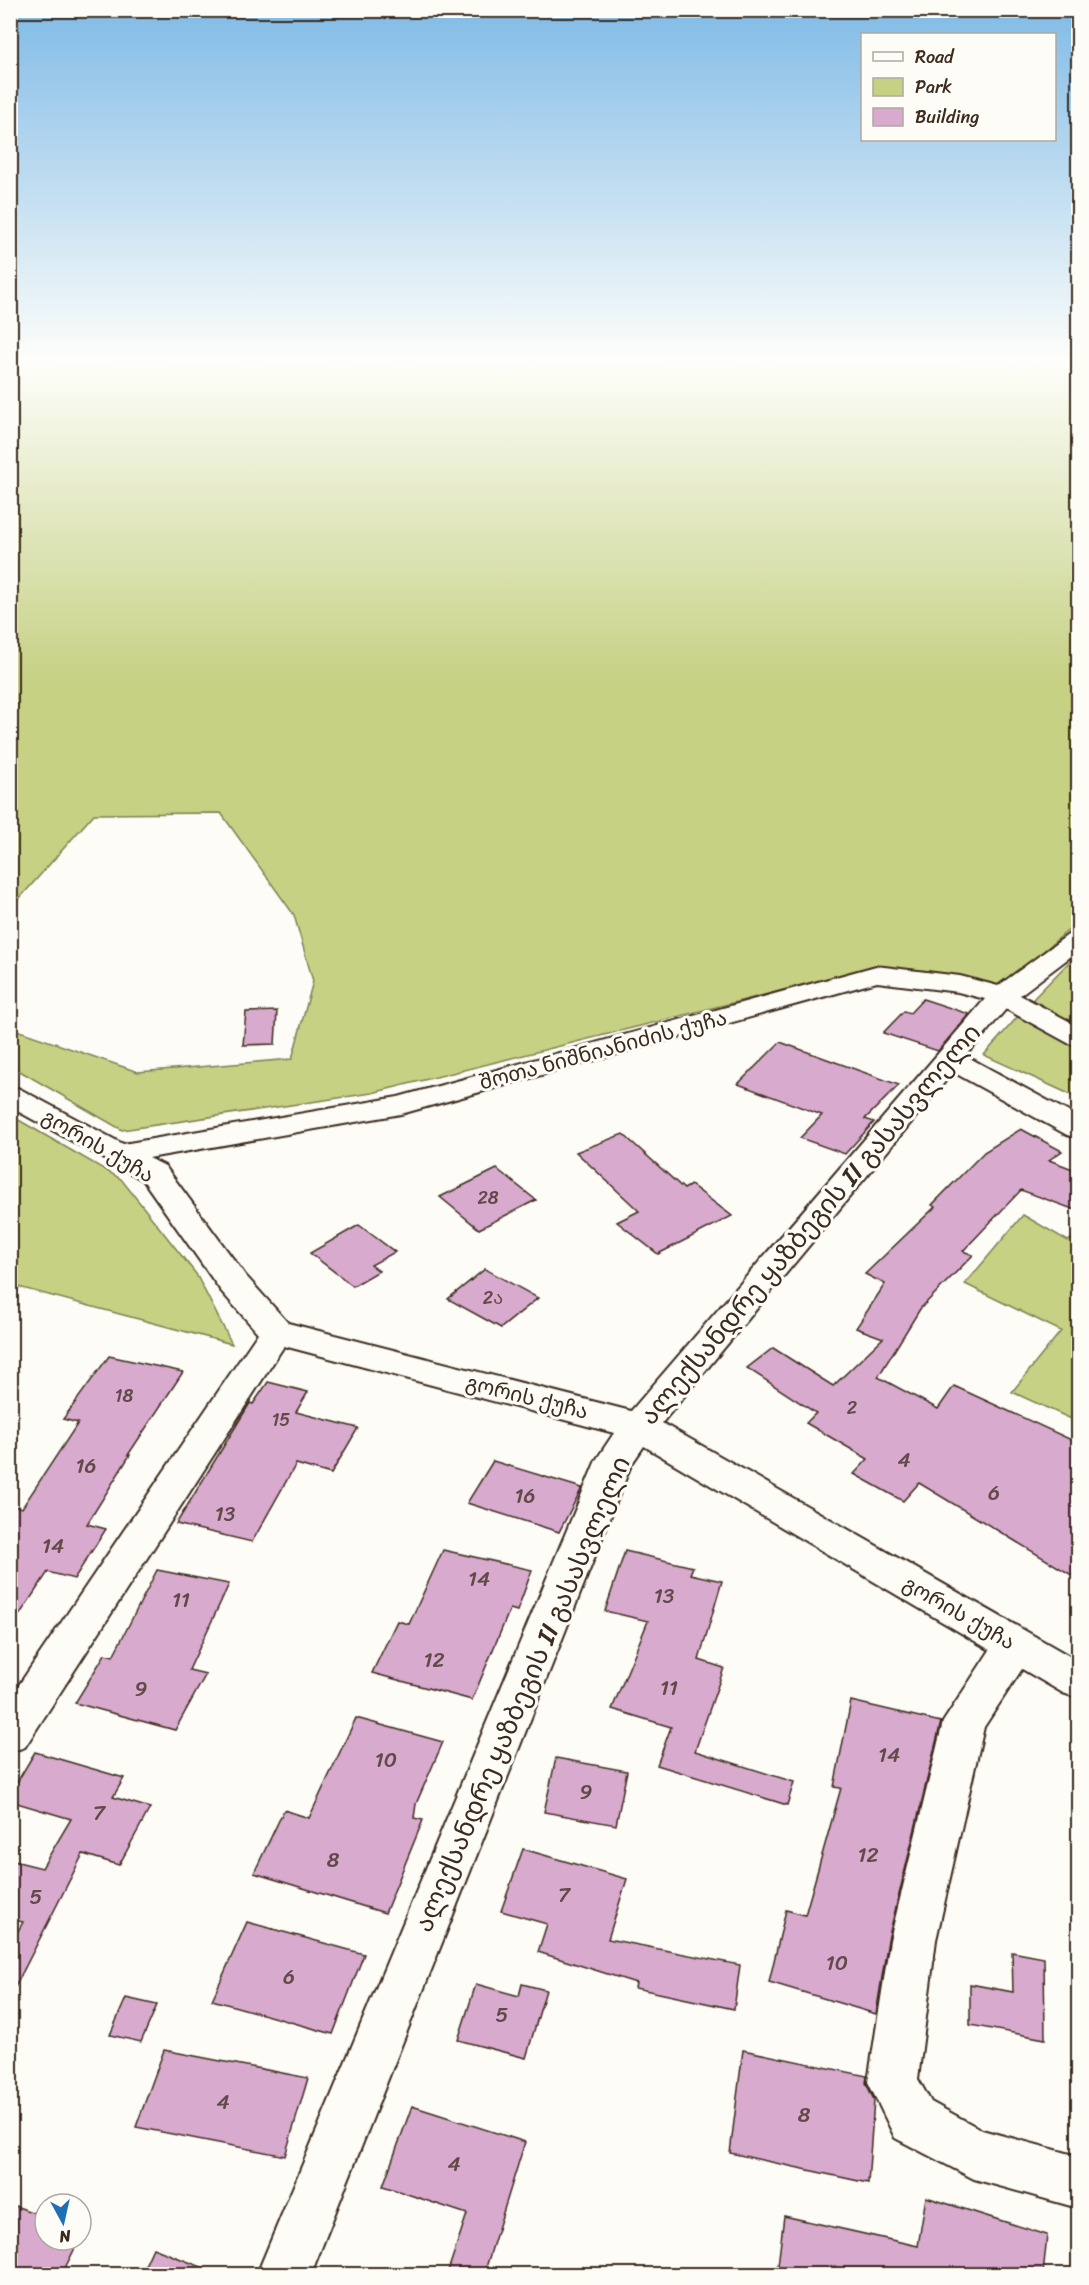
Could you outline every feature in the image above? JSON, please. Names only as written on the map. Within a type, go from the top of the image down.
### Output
[{"type":"street","name":"ალექსანდრე ყაზბეგის II გასასვლელი","points":[[284,2274],[614,1460],[639,1426],[1002,996],[1078,939]]},
{"type":"street","name":"შოთა ნიშნიანიძის ქუჩა","points":[[117,1154],[401,1105],[876,974],[960,984],[1002,996],[1078,1037]]},
{"type":"street","points":[[948,1058],[1078,1129]]},
{"type":"street","name":"გორის ქუჩა","points":[[10,1095],[154,1173],[233,1283],[276,1332],[639,1426],[1078,1681]]},
{"type":"street","points":[[10,1734],[276,1332]]},
{"type":"street","points":[[1015,1646],[964,1722],[913,1940],[893,2082],[913,2120],[974,2153],[1078,2182]]},
{"type":"green space","points":[[11,468],[1078,468],[1078,922],[1001,987],[868,969],[372,1093],[122,1130],[11,1066],[11,1028],[138,1072],[292,1059],[313,981],[294,915],[221,813],[94,814],[11,908]]},
{"type":"green space","points":[[1078,956],[1078,1098],[984,1055],[1035,997],[1073,958]]},
{"type":"green space","points":[[10,1115],[121,1179],[196,1274],[232,1344],[11,1285]]},
{"type":"green space","points":[[1023,1215],[1068,1241],[1078,1235],[1078,1422],[1012,1392],[1061,1331],[965,1284]]},
{"type":"building","points":[[923,999],[969,1014],[938,1051],[883,1033],[904,1011],[910,1013]]},
{"type":"building","points":[[277,1011],[275,1044],[243,1045],[246,1012]]},
{"type":"building","points":[[780,1042],[899,1085],[865,1119],[874,1122],[845,1154],[800,1138],[822,1115],[738,1084]]},
{"type":"building","points":[[1021,1129],[1062,1151],[1049,1160],[1078,1171],[1078,1211],[1021,1190],[963,1251],[973,1255],[920,1309],[878,1377],[938,1409],[954,1386],[1078,1443],[1078,1579],[919,1483],[903,1501],[854,1474],[868,1459],[806,1423],[816,1413],[747,1368],[773,1348],[833,1386],[883,1338],[856,1328],[885,1284],[865,1274],[935,1207],[932,1205],[984,1152]]},
{"type":"building","points":[[623,1134],[684,1189],[691,1185],[732,1216],[658,1254],[617,1222],[639,1211],[576,1152]]},
{"type":"building","points":[[497,1169],[536,1200],[479,1229],[440,1197]]},
{"type":"building","points":[[359,1225],[395,1252],[371,1265],[379,1271],[353,1286],[310,1253]]},
{"type":"building","points":[[485,1269],[538,1298],[501,1328],[448,1299]]},
{"type":"building","points":[[109,1356],[183,1372],[128,1455],[130,1455],[87,1524],[106,1529],[74,1579],[48,1572],[10,1629],[10,1505],[22,1508],[78,1423],[63,1419]]},
{"type":"building","points":[[268,1382],[308,1392],[296,1412],[358,1428],[331,1474],[296,1464],[252,1542],[176,1524],[250,1403],[253,1404]]},
{"type":"building","points":[[493,1461],[582,1488],[559,1532],[467,1503]]},
{"type":"building","points":[[443,1550],[532,1570],[517,1611],[510,1609],[472,1700],[372,1673],[397,1621],[409,1624]]},
{"type":"building","points":[[625,1551],[693,1567],[690,1574],[722,1581],[699,1660],[724,1668],[695,1751],[794,1782],[787,1805],[657,1765],[671,1727],[612,1709],[648,1621],[605,1611]]},
{"type":"building","points":[[157,1570],[229,1584],[189,1670],[206,1674],[175,1730],[75,1703],[105,1654],[113,1656]]},
{"type":"building","points":[[851,1701],[941,1722],[888,1940],[876,2014],[769,1982],[786,1910],[805,1915],[841,1788],[834,1787]]},
{"type":"building","points":[[356,1718],[443,1742],[416,1804],[414,1818],[423,1820],[385,1913],[254,1873],[284,1810],[309,1818]]},
{"type":"building","points":[[35,1752],[124,1778],[113,1797],[150,1808],[119,1865],[83,1854],[10,1997],[10,1945],[23,1922],[10,1919],[10,1860],[42,1868],[71,1819],[10,1801],[10,1794]]},
{"type":"building","points":[[556,1758],[627,1771],[616,1825],[544,1812]]},
{"type":"building","points":[[523,1849],[627,1879],[608,1939],[740,1965],[734,2009],[635,1988],[636,1983],[538,1952],[547,1924],[501,1911]]},
{"type":"building","points":[[247,1922],[364,1954],[333,2034],[212,2000]]},
{"type":"building","points":[[1012,1952],[1044,1958],[1045,2039],[970,2025],[970,1984],[1013,1992]]},
{"type":"building","points":[[476,1984],[519,1996],[522,1984],[546,1990],[526,2058],[458,2040]]},
{"type":"building","points":[[126,1998],[157,2005],[141,2042],[110,2035]]},
{"type":"building","points":[[164,2050],[308,2078],[285,2156],[136,2127]]},
{"type":"building","points":[[743,2050],[867,2076],[866,2083],[874,2100],[868,2183],[730,2153]]},
{"type":"building","points":[[412,2106],[525,2142],[484,2274],[447,2274],[467,2214],[383,2186]]},
{"type":"building","points":[[926,2197],[1047,2235],[1043,2274],[777,2274],[784,2216],[918,2246]]},
{"type":"building","points":[[10,2204],[33,2213],[33,2252],[73,2252],[62,2274],[10,2274]]},
{"type":"building","points":[[153,2248],[217,2273],[141,2274]]}]
